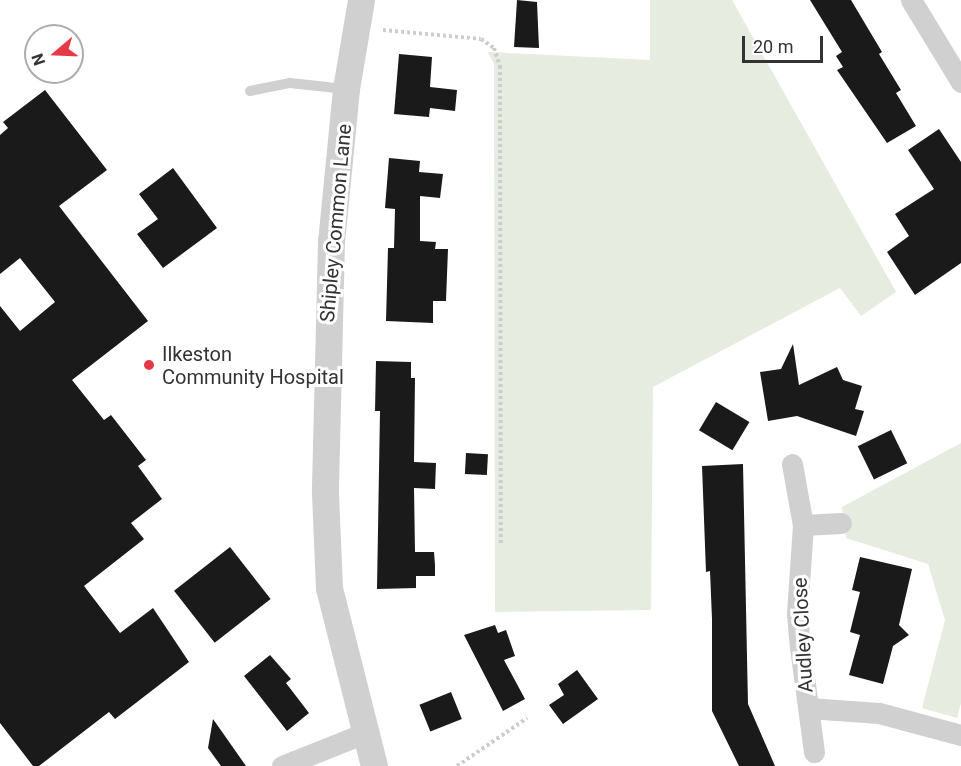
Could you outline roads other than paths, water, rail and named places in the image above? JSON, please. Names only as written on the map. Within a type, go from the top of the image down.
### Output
[{"type":"street","name":"Shipley Common Lane","points":[[361,0],[346,89],[331,241],[325,359],[325,504],[329,588],[374,766]]},
{"type":"street","points":[[911,0],[961,81]]},
{"type":"street","name":"Audley Close","points":[[792,464],[803,525],[797,614],[814,752]]},
{"type":"street","points":[[803,525],[841,523]]},
{"type":"street","name":"Audley Close","points":[[808,708],[879,713],[961,735]]},
{"type":"street","points":[[282,766],[365,733]]},
{"type":"lane","points":[[250,91],[290,83],[346,89]]},
{"type":"place","name":"Ilkeston Community Hospital","points":[[149,365]]}]
